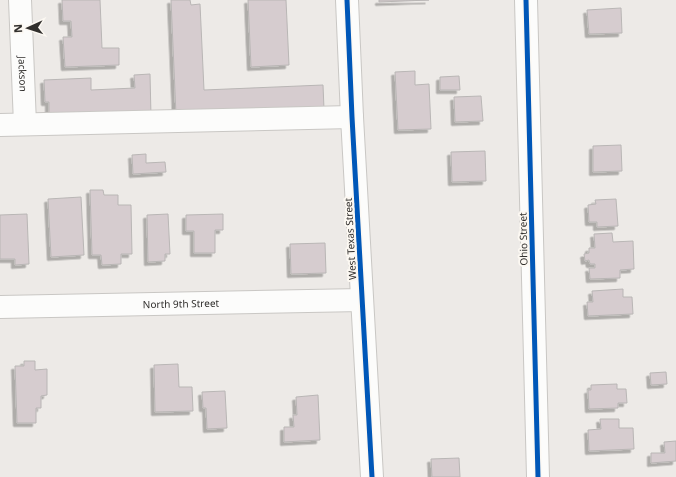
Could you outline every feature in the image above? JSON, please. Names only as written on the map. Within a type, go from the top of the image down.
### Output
[{"type":"street","name":"Jackson","points":[[20,0],[25,124]]},
{"type":"street","name":"West Texas Street","points":[[347,0],[372,477]]},
{"type":"street","name":"Ohio Street","points":[[526,0],[538,477]]},
{"type":"street","points":[[0,125],[352,117]]},
{"type":"street","name":"North 9th Street","points":[[0,307],[362,300]]},
{"type":"building","points":[[62,0],[100,0],[102,48],[119,48],[119,65],[65,67],[63,37],[72,37],[71,21],[63,21]]},
{"type":"building","points":[[171,0],[190,0],[191,5],[200,4],[204,90],[323,85],[324,109],[176,115]]},
{"type":"building","points":[[248,0],[286,0],[289,65],[251,67]]},
{"type":"building","points":[[379,0],[429,0],[379,2]]},
{"type":"building","points":[[621,8],[622,33],[589,34],[587,10]]},
{"type":"building","points":[[415,71],[415,85],[429,84],[431,129],[398,130],[395,72]]},
{"type":"building","points":[[150,74],[151,116],[49,120],[49,102],[45,102],[44,80],[91,78],[91,90],[135,88],[134,75]]},
{"type":"building","points":[[459,76],[460,90],[440,90],[440,77]]},
{"type":"building","points":[[481,96],[483,121],[455,122],[454,97]]},
{"type":"building","points":[[621,145],[622,171],[593,172],[593,146]]},
{"type":"building","points":[[485,151],[486,181],[452,182],[451,152]]},
{"type":"building","points":[[146,154],[146,163],[165,162],[166,172],[133,174],[132,155]]},
{"type":"building","points":[[90,190],[103,190],[104,195],[118,195],[118,205],[131,205],[132,254],[121,254],[121,264],[102,265],[101,255],[92,255]]},
{"type":"building","points":[[81,197],[84,255],[51,257],[48,199]]},
{"type":"building","points":[[616,199],[618,226],[597,227],[597,222],[589,222],[588,205],[596,204],[595,200]]},
{"type":"building","points":[[27,214],[29,264],[15,265],[15,259],[0,259],[0,215]]},
{"type":"building","points":[[168,214],[170,254],[165,254],[165,261],[148,262],[147,215]]},
{"type":"building","points":[[223,214],[223,230],[215,230],[215,253],[194,253],[194,231],[186,231],[186,215]]},
{"type":"building","points":[[612,233],[613,242],[633,241],[634,269],[620,270],[620,278],[590,279],[589,268],[595,268],[595,264],[590,264],[589,260],[585,261],[584,254],[589,253],[589,248],[595,248],[594,234]]},
{"type":"building","points":[[325,243],[326,273],[291,274],[290,244]]},
{"type":"building","points":[[623,289],[623,297],[632,297],[633,314],[588,316],[587,302],[593,302],[592,291]]},
{"type":"building","points":[[24,361],[35,361],[35,370],[47,369],[47,395],[41,396],[41,408],[36,408],[36,423],[17,423],[15,366],[24,366]]},
{"type":"building","points":[[178,364],[179,387],[192,387],[193,411],[155,412],[154,365]]},
{"type":"building","points":[[666,372],[667,384],[651,385],[650,373]]},
{"type":"building","points":[[617,384],[617,389],[626,389],[627,403],[618,403],[618,408],[589,409],[588,390],[591,390],[591,385]]},
{"type":"building","points":[[225,391],[227,428],[207,429],[206,408],[203,408],[202,392]]},
{"type":"building","points":[[318,395],[320,440],[284,442],[284,427],[294,427],[293,415],[297,415],[296,397]]},
{"type":"building","points":[[600,419],[619,419],[619,428],[633,428],[634,449],[589,451],[588,430],[601,429]]},
{"type":"building","points":[[676,441],[676,461],[651,463],[651,453],[665,453],[664,442]]},
{"type":"building","points":[[459,458],[460,477],[432,477],[431,459]]},
{"type":"cycle path","points":[[347,0],[372,477]]},
{"type":"cycle path","points":[[526,0],[538,477]]}]
